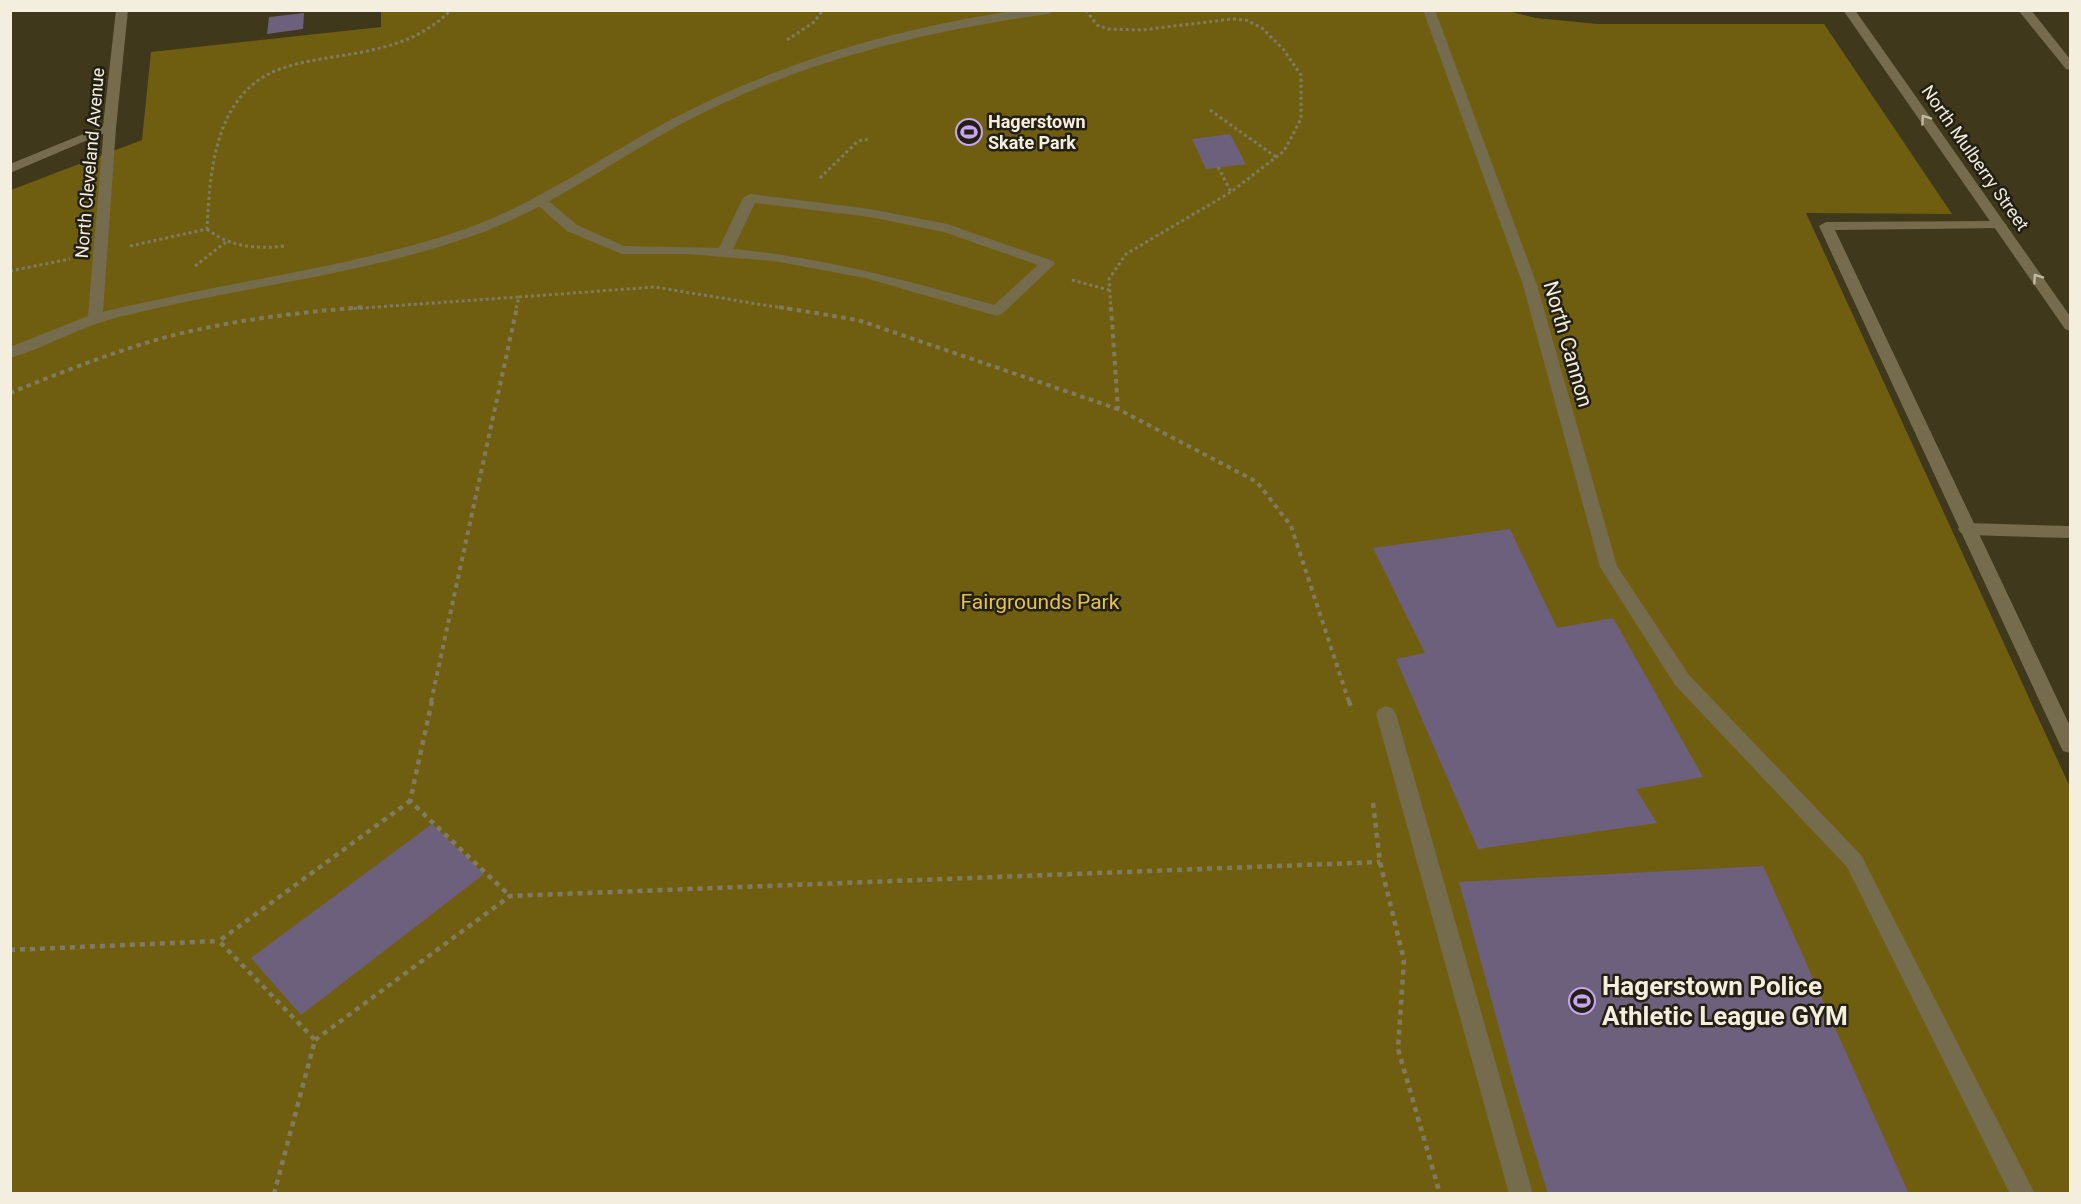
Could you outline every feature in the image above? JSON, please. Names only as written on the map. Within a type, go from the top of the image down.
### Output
[{"type":"street","name":"North Cleveland Avenue","points":[[95,319],[109,128],[122,10]]},
{"type":"street","points":[[10,353],[95,319],[404,252],[479,228],[572,185],[680,119],[736,92],[800,66],[915,33],[1049,10]]},
{"type":"street","name":"North Cannon","points":[[1428,10],[1530,285],[1609,567],[1682,680],[1854,861],[2023,1194]]},
{"type":"street","name":"North Mulberry Street","points":[[1849,10],[2070,326]]},
{"type":"street","points":[[2024,10],[2070,66]]},
{"type":"street","points":[[10,169],[109,128]]},
{"type":"street","points":[[540,201],[572,228],[622,250],[774,257],[867,274],[997,311],[1048,264],[947,228],[870,213],[750,198],[724,253]]},
{"type":"street","points":[[2000,225],[1826,226],[2070,745]]},
{"type":"street","points":[[1967,529],[2070,532]]},
{"type":"street","points":[[1386,714],[1521,1194]]},
{"type":"path","points":[[295,245],[255,248],[231,244],[217,238],[207,229],[208,192],[224,119],[238,98],[268,74],[292,66],[396,46],[427,33],[451,10]]},
{"type":"path","points":[[787,40],[814,22],[823,10]]},
{"type":"path","points":[[1086,10],[1090,19],[1099,26],[1117,29],[1139,30],[1232,19],[1246,20],[1262,28],[1283,49],[1301,75],[1301,119],[1284,150],[1231,192],[1126,254],[1108,279],[1118,409]]},
{"type":"path","points":[[1210,110],[1276,157]]},
{"type":"path","points":[[804,205],[820,179],[858,141],[870,139]]},
{"type":"path","points":[[1218,167],[1231,192]]},
{"type":"path","points":[[10,271],[207,229]]},
{"type":"path","points":[[1042,270],[1109,290]]},
{"type":"path","points":[[10,393],[70,369],[191,331],[318,311],[655,287],[858,320],[1118,409],[1257,482],[1290,526],[1353,715]]},
{"type":"path","points":[[10,950],[219,940],[410,801],[519,297]]},
{"type":"path","points":[[1372,793],[1380,862],[1404,960],[1398,1049],[1440,1194]]},
{"type":"path","points":[[410,801],[510,896]]},
{"type":"path","points":[[274,1194],[315,1040],[510,896],[1380,862]]},
{"type":"path","points":[[219,940],[315,1040]]},
{"type":"green space","name":"Fairgrounds Park","points":[[381,10],[1503,10],[1536,18],[1598,24],[1824,24],[1952,214],[1806,213],[2070,787],[2070,1193],[11,1193],[11,190],[142,140],[151,52],[381,27]]},
{"type":"building","points":[[304,13],[303,29],[267,34],[269,17]]},
{"type":"building","points":[[1230,134],[1246,164],[1206,169],[1192,139]]},
{"type":"building","points":[[1510,529],[1557,628],[1613,618],[1703,777],[1636,789],[1657,823],[1478,849],[1396,659],[1425,653],[1373,548]]},
{"type":"building","points":[[432,824],[484,874],[301,1015],[251,958]]},
{"type":"building","points":[[1763,866],[1909,1194],[1548,1194],[1517,1093],[1459,882]]},
{"type":"place","name":"Hagerstown Skate Park","points":[[969,132]]},
{"type":"place","name":"Hagerstown Police Athletic League GYM","points":[[1582,1001]]}]
